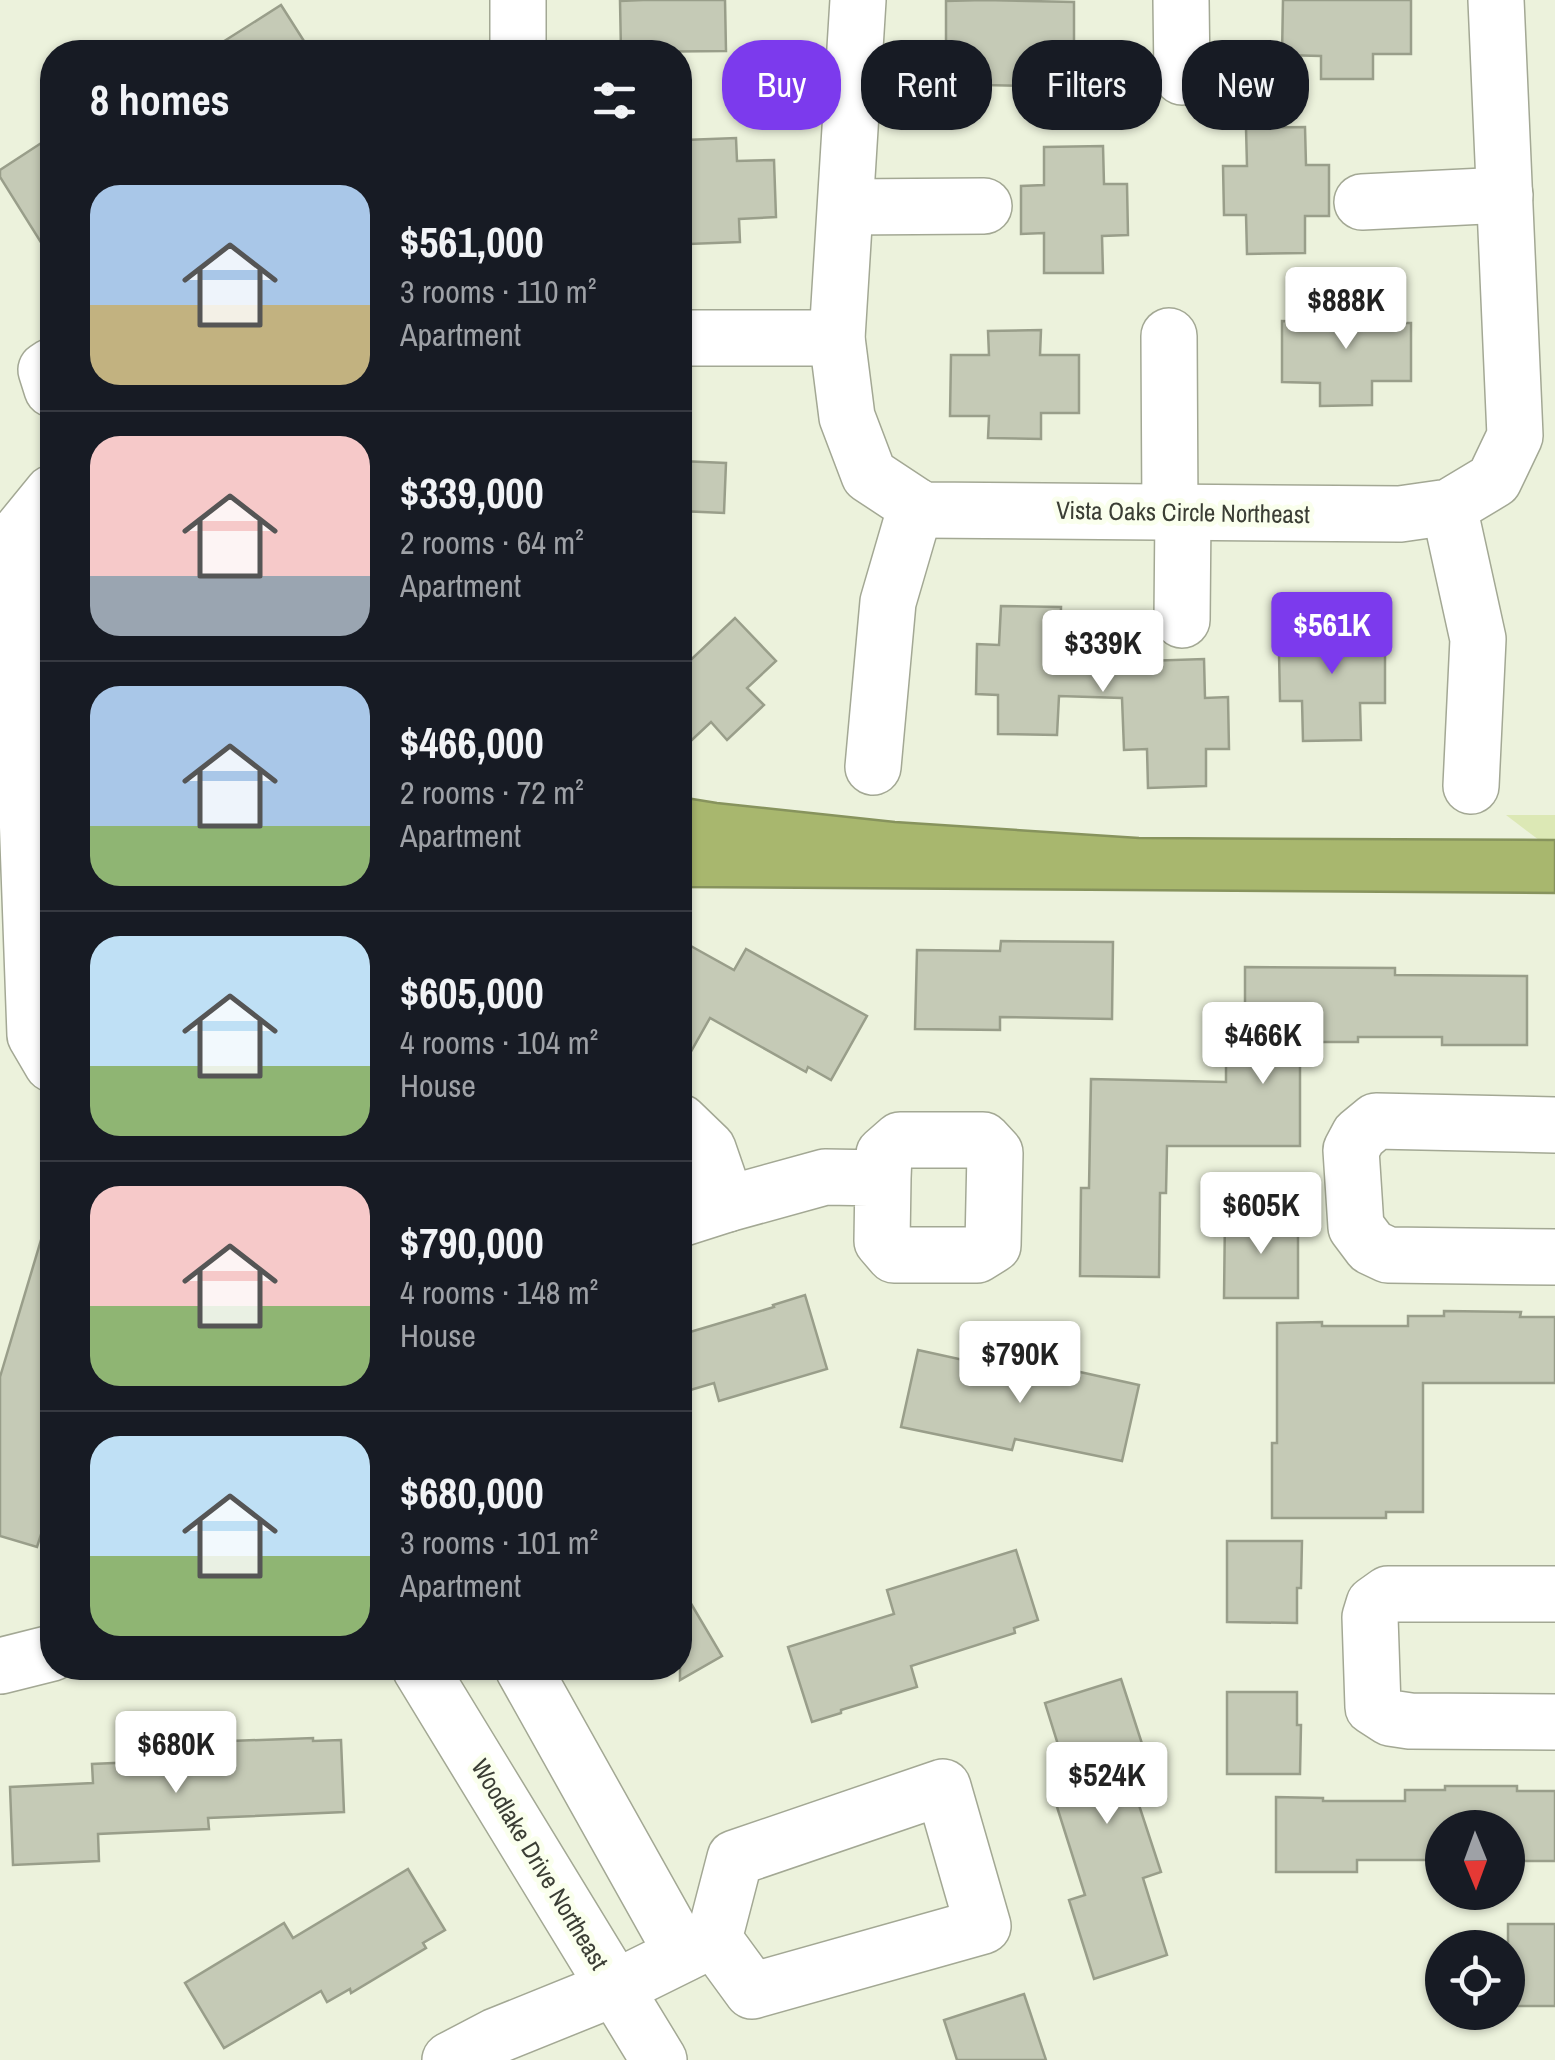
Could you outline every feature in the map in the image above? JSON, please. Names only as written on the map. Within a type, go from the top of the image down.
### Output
[{"type":"street","points":[[518,0],[518,40]]},
{"type":"street","name":"Vista Oaks Circle Northeast","points":[[858,0],[838,338],[847,416],[869,475],[922,510],[1400,514],[1449,507],[1494,480],[1515,436],[1534,379],[1504,195],[1496,0]]},
{"type":"street","points":[[1181,0],[1182,77]]},
{"type":"street","points":[[1362,202],[1504,195]]},
{"type":"street","points":[[846,206],[984,206]]},
{"type":"street","points":[[1170,336],[1182,620]]},
{"type":"street","points":[[692,338],[838,338]]},
{"type":"street","points":[[873,766],[888,602],[916,506]]},
{"type":"street","points":[[1449,507],[1478,639],[1471,786]]},
{"type":"street","points":[[40,508],[17,536],[35,1035],[40,1044]]},
{"type":"street","points":[[1555,1125],[1376,1121],[1359,1135],[1351,1150],[1356,1228],[1371,1247],[1388,1255],[1555,1257]]},
{"type":"street","points":[[692,1134],[708,1149],[704,1211],[825,1177],[883,1178]]},
{"type":"street","points":[[1555,1594],[1388,1594],[1374,1604],[1370,1616],[1373,1707],[1390,1718],[1555,1722]]},
{"type":"street","points":[[0,1666],[40,1656]]},
{"type":"street","name":"Woodlake Drive Northeast","points":[[427,1680],[659,2060]]},
{"type":"street","points":[[450,2060],[496,2036],[616,1988],[699,1946],[734,1858],[944,1787],[983,1926],[752,1991],[699,1946],[531,1680]]},
{"type":"shaded area","points":[[692,799],[895,822],[1139,838],[1555,840],[1555,893],[692,887]]},
{"type":"shaded area","points":[[1506,815],[1555,815],[1555,840],[1539,840]]},
{"type":"building","points":[[725,0],[726,40],[722,40],[722,51],[692,51],[692,40],[621,40],[620,1]]},
{"type":"building","points":[[1283,0],[1411,0],[1411,54],[1373,54],[1373,79],[1321,79],[1321,56],[1309,56],[1309,40],[1282,40]]},
{"type":"building","points":[[946,1],[1074,2],[1074,40],[1012,40],[1012,86],[992,85],[992,40],[946,40]]},
{"type":"building","points":[[281,5],[303,40],[226,40]]},
{"type":"building","points":[[1246,130],[1305,130],[1306,165],[1329,165],[1329,216],[1305,216],[1305,253],[1247,254],[1246,215],[1224,215],[1223,166],[1247,166]]},
{"type":"building","points":[[736,138],[737,161],[774,160],[776,217],[739,219],[740,242],[692,244],[692,140]]},
{"type":"building","points":[[40,144],[40,241],[0,177],[0,170]]},
{"type":"building","points":[[1103,146],[1104,184],[1127,184],[1128,235],[1102,236],[1103,273],[1044,273],[1044,233],[1021,234],[1021,186],[1044,185],[1044,147]]},
{"type":"building","points":[[1320,298],[1372,298],[1372,323],[1411,323],[1411,381],[1372,381],[1372,405],[1320,406],[1320,383],[1282,382],[1282,321],[1320,322]]},
{"type":"building","points":[[1041,330],[1040,355],[1079,355],[1079,413],[1041,413],[1041,439],[988,438],[989,416],[950,416],[951,355],[989,355],[988,331]]},
{"type":"building","points":[[692,462],[726,463],[724,513],[692,512]]},
{"type":"building","points":[[1001,606],[1061,607],[1060,646],[1084,646],[1084,663],[1204,659],[1205,698],[1228,697],[1229,749],[1206,749],[1206,786],[1148,788],[1147,749],[1124,750],[1122,698],[1059,696],[1057,735],[998,734],[998,695],[976,694],[977,644],[999,645]]},
{"type":"building","points":[[1361,614],[1361,651],[1385,651],[1385,703],[1360,703],[1361,740],[1303,741],[1302,701],[1280,701],[1279,653],[1302,653],[1302,615]]},
{"type":"building","points":[[735,618],[776,661],[747,688],[764,705],[727,740],[711,722],[692,740],[692,659]]},
{"type":"building","points":[[1001,941],[1113,942],[1112,1019],[1000,1017],[1000,1030],[915,1029],[917,950],[1000,951]]},
{"type":"building","points":[[692,947],[734,970],[746,949],[867,1016],[831,1080],[808,1067],[806,1072],[710,1018],[692,1050]]},
{"type":"building","points":[[1245,967],[1395,968],[1395,975],[1527,976],[1527,1045],[1442,1045],[1442,1037],[1300,1042],[1300,1146],[1167,1146],[1166,1193],[1160,1193],[1159,1277],[1080,1276],[1081,1188],[1089,1188],[1091,1079],[1226,1082],[1226,1064],[1245,1064]]},
{"type":"building","points":[[1225,1215],[1298,1216],[1298,1298],[1224,1298]]},
{"type":"building","points":[[40,1243],[37,1547],[0,1536],[0,1377]]},
{"type":"building","points":[[805,1295],[827,1369],[719,1401],[714,1383],[692,1389],[692,1331]]},
{"type":"building","points":[[1444,1311],[1521,1312],[1520,1317],[1555,1317],[1555,1383],[1423,1383],[1423,1512],[1386,1512],[1386,1518],[1272,1518],[1272,1443],[1277,1443],[1277,1323],[1408,1326],[1408,1316],[1444,1316]]},
{"type":"building","points":[[918,1350],[1027,1374],[1030,1361],[1139,1385],[1122,1461],[1015,1439],[1012,1450],[901,1427]]},
{"type":"building","points":[[1227,1541],[1302,1541],[1297,1623],[1227,1622]]},
{"type":"building","points":[[1016,1550],[1038,1620],[1014,1628],[1015,1633],[911,1666],[917,1687],[812,1722],[788,1647],[894,1614],[887,1590]]},
{"type":"building","points":[[692,1605],[722,1656],[692,1673]]},
{"type":"building","points":[[1121,1679],[1147,1759],[1137,1763],[1140,1762],[1148,1788],[1135,1793],[1161,1872],[1143,1878],[1167,1955],[1094,1979],[1069,1900],[1085,1895],[1051,1788],[1070,1783],[1045,1703]]},
{"type":"building","points":[[1227,1692],[1297,1692],[1300,1774],[1227,1774]]},
{"type":"building","points":[[341,1740],[344,1812],[208,1818],[209,1829],[98,1834],[99,1861],[13,1865],[10,1787],[93,1783],[92,1764],[205,1759],[204,1742]]},
{"type":"building","points":[[1445,1786],[1517,1786],[1517,1791],[1555,1791],[1555,1861],[1525,1861],[1525,1810],[1425,1810],[1425,1860],[1357,1860],[1357,1872],[1276,1872],[1276,1797],[1405,1801],[1405,1790],[1445,1790]]},
{"type":"building","points":[[408,1869],[445,1930],[423,1943],[426,1948],[351,1993],[350,1989],[327,2002],[321,1991],[224,2048],[185,1983],[284,1923],[293,1938]]},
{"type":"building","points":[[1508,1924],[1555,1924],[1555,2006],[1525,2006],[1525,1930],[1508,1930]]},
{"type":"building","points":[[1024,1994],[1046,2060],[957,2060],[944,2020]]}]
